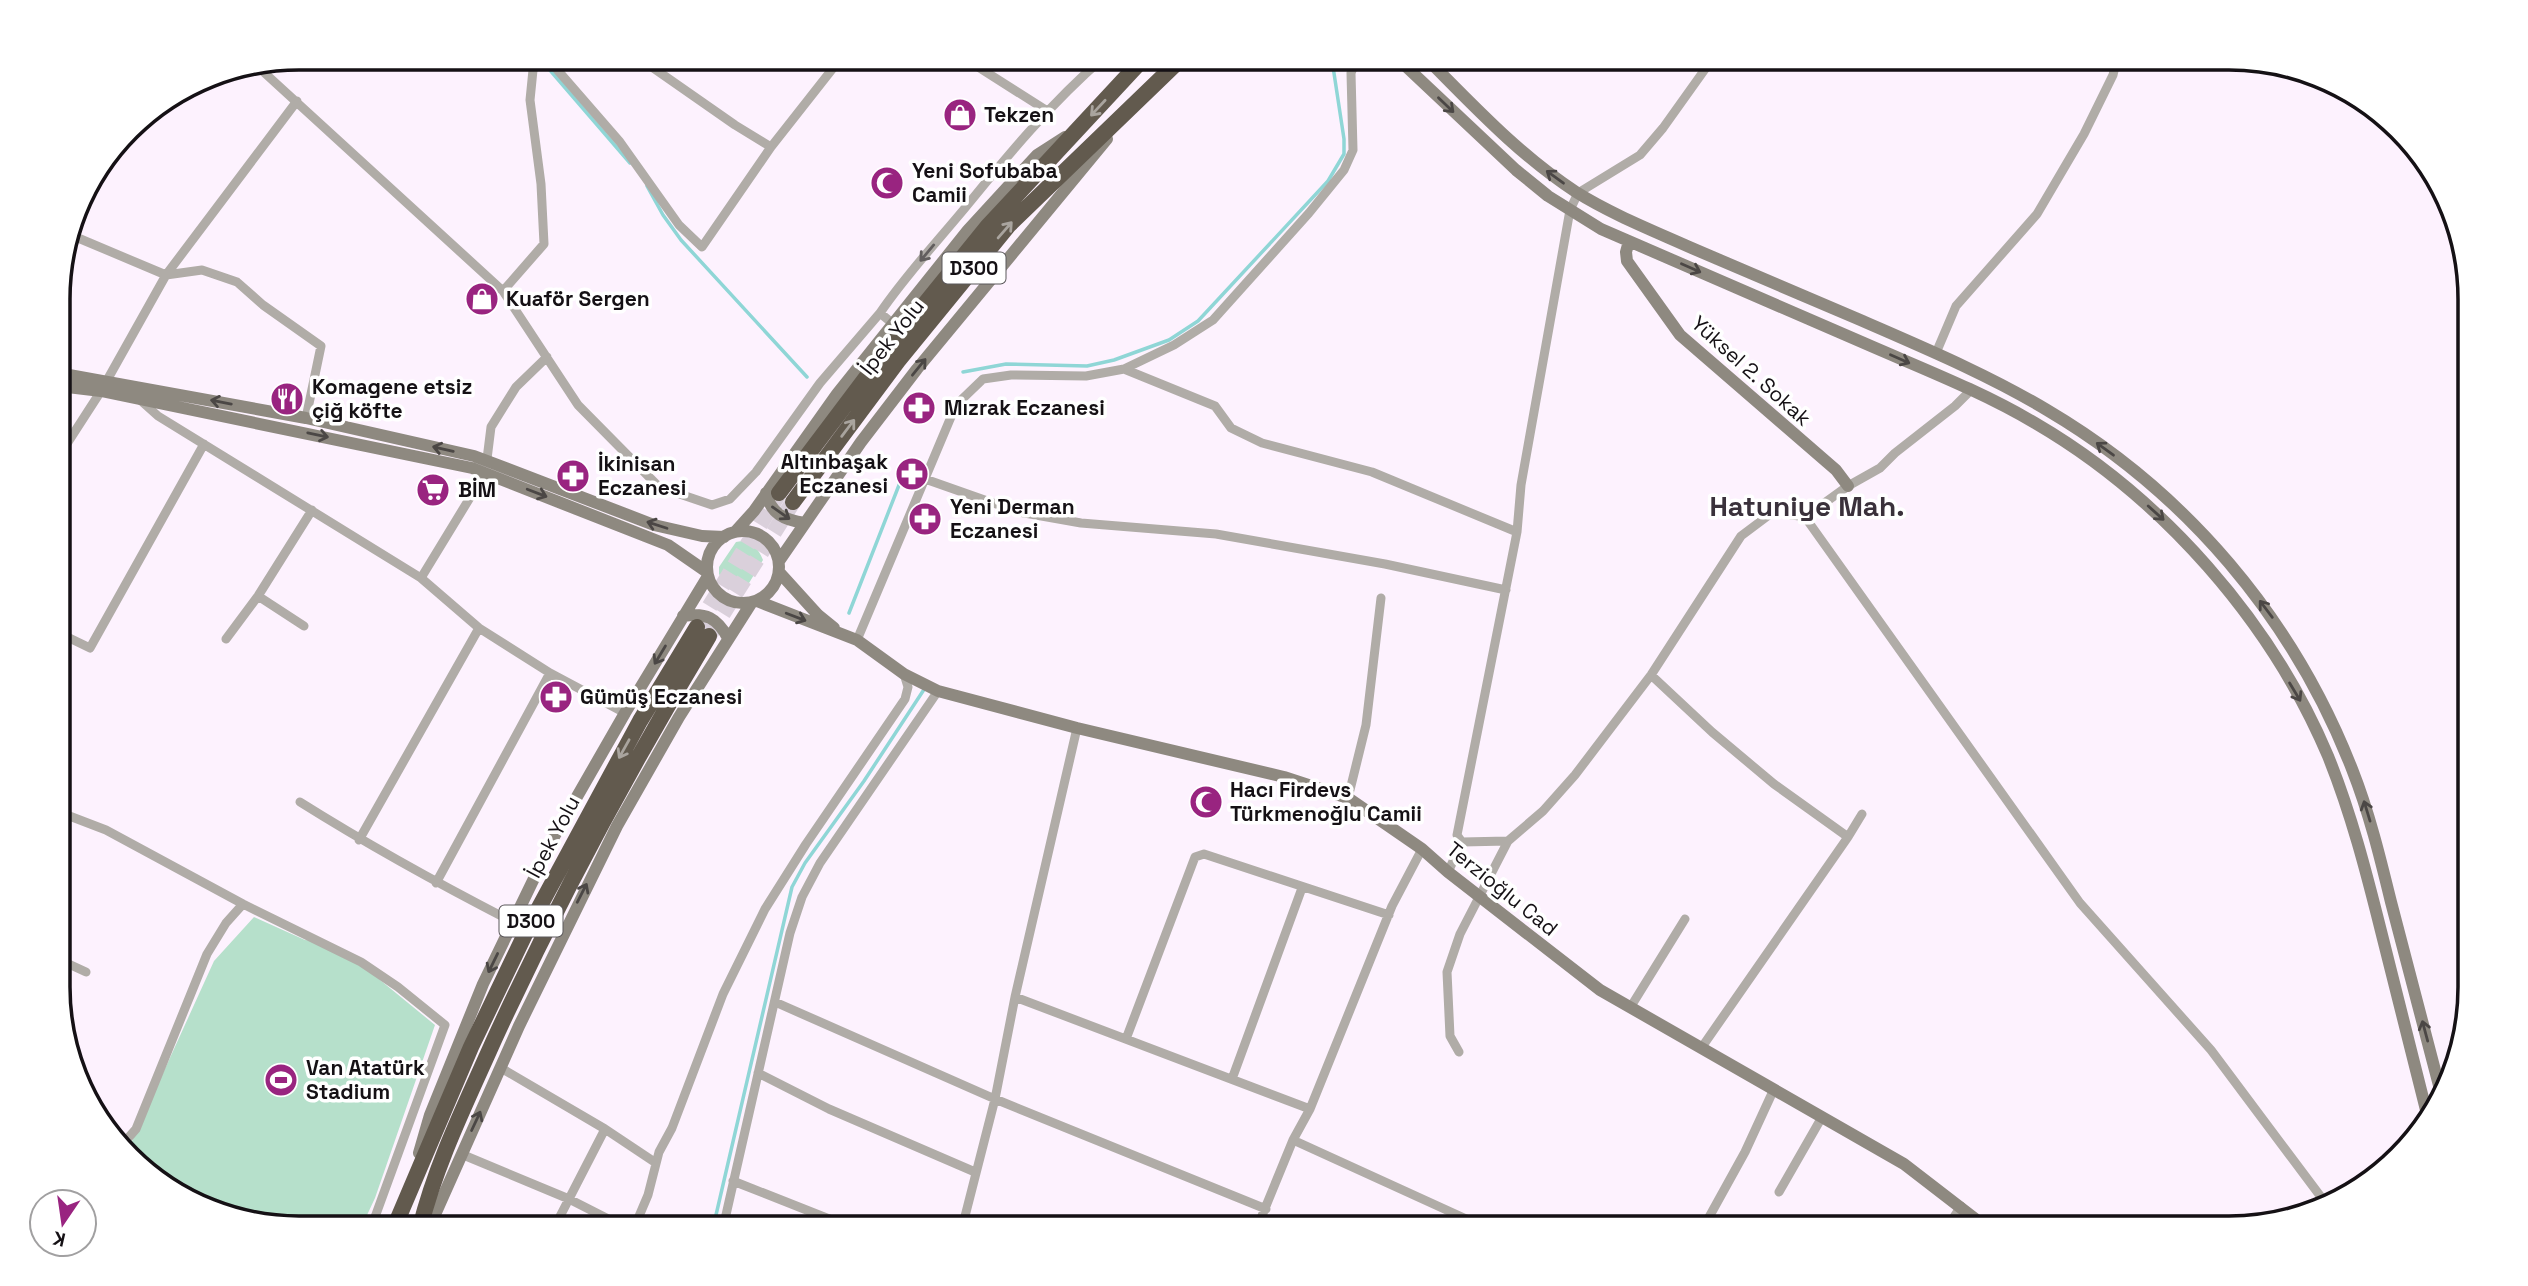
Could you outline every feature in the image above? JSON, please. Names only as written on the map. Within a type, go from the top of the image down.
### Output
[{"type":"highway","name":"İpek Yolu","points":[[779,496],[877,363],[987,227],[1133,70]]},
{"type":"highway","name":"İpek Yolu","points":[[779,496],[898,361],[1009,225],[1171,70]]},
{"type":"highway","name":"İpek Yolu","points":[[398,1216],[476,1036],[527,928],[640,721],[703,632],[576,869],[524,975],[446,1150],[423,1216]]},
{"type":"street","points":[[503,291],[544,244],[541,184],[530,100],[533,70]]},
{"type":"street","points":[[558,70],[621,142],[679,225],[702,247],[771,147],[832,70]]},
{"type":"street","points":[[656,70],[771,147]]},
{"type":"street","points":[[983,70],[1049,112]]},
{"type":"street","points":[[265,73],[503,291],[578,405],[659,487],[712,505],[730,499],[756,472],[820,383],[880,313],[896,289],[995,169],[1089,70]]},
{"type":"street","points":[[857,640],[956,405],[983,379],[1011,375],[1086,376],[1124,369],[1174,345],[1213,320],[1344,170],[1353,150],[1352,70]]},
{"type":"street","points":[[1410,70],[1516,170],[1601,229],[1971,390],[2036,424],[2078,450],[2157,513],[2220,580],[2261,636],[2305,708],[2327,755],[2358,840],[2425,1104]]},
{"type":"street","points":[[1438,70],[1530,158],[1578,193],[1635,223],[1936,353],[2049,411],[2131,468],[2206,536],[2271,614],[2298,657],[2324,706],[2360,790],[2438,1081]]},
{"type":"street","points":[[1462,842],[1457,835],[1517,532],[1527,447],[1570,210],[1578,193],[1640,155],[1704,70]]},
{"type":"street","points":[[1936,353],[1956,306],[2038,214],[2084,134],[2114,70]]},
{"type":"street","points":[[70,439],[104,386],[166,275],[297,100]]},
{"type":"street","points":[[434,1216],[572,914],[617,826],[729,638],[755,601],[772,589],[779,566],[804,523],[861,442],[917,369],[1134,105]]},
{"type":"street","points":[[407,1193],[430,1115],[483,984],[555,835],[708,574],[710,552],[779,496],[837,394],[968,230],[1037,155],[1077,130]]},
{"type":"street","points":[[79,238],[166,275],[202,270],[237,282],[263,305],[321,346],[306,418]]},
{"type":"street","name":"Yüksel 2. Sokak","points":[[1629,241],[1626,252],[1628,261],[1680,335],[1836,470],[1848,486]]},
{"type":"street","points":[[880,313],[892,323]]},
{"type":"street","points":[[487,459],[491,427],[516,387],[547,357]]},
{"type":"street","points":[[1124,369],[1215,406],[1231,428],[1262,443],[1371,472],[1517,532]]},
{"type":"street","points":[[70,376],[138,398],[485,472],[668,545],[708,574],[720,595],[741,603],[755,601]]},
{"type":"street","points":[[70,386],[104,386],[306,418],[487,459],[654,525],[702,536],[746,531],[758,534],[768,540],[775,550],[779,566]]},
{"type":"street","points":[[1459,1052],[1450,1036],[1447,972],[1460,934],[1507,841],[1544,811],[1575,775],[1651,675],[1741,536],[1773,512],[1805,517],[1848,486],[1880,468],[1971,390]]},
{"type":"street","points":[[138,398],[158,416],[421,578],[479,628],[550,673],[625,713]]},
{"type":"street","points":[[70,638],[90,648],[204,444]]},
{"type":"street","points":[[421,578],[485,472]]},
{"type":"street","points":[[925,479],[1019,512],[1081,523],[1216,534],[1385,564],[1506,590]]},
{"type":"street","points":[[779,496],[769,503],[778,515],[804,523]]},
{"type":"street","points":[[226,639],[258,596],[312,510]]},
{"type":"street","points":[[1805,517],[2080,903],[2211,1050],[2320,1196]]},
{"type":"street","name":"Terzioğlu Cad","points":[[779,566],[818,615],[836,631]]},
{"type":"street","points":[[258,596],[304,626]]},
{"type":"street","points":[[1348,798],[1366,725],[1381,598]]},
{"type":"street","name":"Terzioğlu Cad","points":[[755,601],[857,640],[904,674],[938,691],[1077,728],[1284,777],[1348,798],[1422,849],[1600,990],[1904,1164],[1973,1216]]},
{"type":"street","points":[[683,616],[694,614],[711,617],[721,625],[729,638]]},
{"type":"street","points":[[359,840],[479,628]]},
{"type":"street","points":[[436,883],[550,673]]},
{"type":"street","points":[[639,1216],[648,1195],[656,1163],[723,994],[765,909],[905,699],[908,687],[904,674]]},
{"type":"street","points":[[1651,675],[1712,732],[1774,784],[1848,837]]},
{"type":"street","points":[[726,1216],[790,933],[802,897],[814,875],[938,691]]},
{"type":"street","points":[[965,1216],[995,1099],[1015,997],[1077,728]]},
{"type":"street","points":[[300,802],[359,840],[513,922]]},
{"type":"street","points":[[1702,1047],[1862,814]]},
{"type":"street","points":[[70,816],[106,830],[243,904],[361,962],[398,987],[445,1025],[375,1216]]},
{"type":"street","points":[[1462,842],[1507,841]]},
{"type":"street","points":[[1448,872],[1462,842]]},
{"type":"street","points":[[1263,1216],[1293,1140],[1310,1109],[1389,915],[1422,849]]},
{"type":"street","points":[[1126,1039],[1195,857],[1204,854],[1389,915]]},
{"type":"street","points":[[1232,1079],[1301,888]]},
{"type":"street","points":[[128,1139],[136,1129],[207,954],[226,923],[243,904]]},
{"type":"street","points":[[1630,1008],[1685,919]]},
{"type":"street","points":[[70,965],[86,972]]},
{"type":"street","points":[[1015,997],[1310,1109]]},
{"type":"street","points":[[775,1002],[995,1099],[1266,1209]]},
{"type":"street","points":[[501,1068],[656,1163]]},
{"type":"street","points":[[758,1073],[830,1109],[975,1172]]},
{"type":"street","points":[[1710,1216],[1745,1152],[1774,1089]]},
{"type":"street","points":[[1779,1192],[1822,1117]]},
{"type":"street","points":[[560,1216],[604,1129]]},
{"type":"street","points":[[1293,1140],[1460,1216]]},
{"type":"street","points":[[461,1154],[569,1199],[602,1216]]},
{"type":"street","points":[[733,1181],[822,1216]]},
{"type":"street","points":[[1955,1216],[1961,1206]]},
{"type":"green space","points":[[742,541],[755,547],[763,560],[746,588],[738,588],[724,581],[719,574],[719,567],[736,542]]},
{"type":"green space","points":[[254,917],[305,940],[316,941],[363,966],[435,1025],[367,1216],[269,1214],[211,1199],[172,1177],[131,1142],[214,961]]},
{"type":"waterway","points":[[550,70],[630,163]]},
{"type":"waterway","points":[[963,372],[1006,364],[1087,366],[1114,360],[1169,340],[1198,321],[1328,181],[1344,154],[1334,70]]},
{"type":"waterway","points":[[647,186],[681,240],[807,377]]},
{"type":"waterway","points":[[849,613],[901,480]]},
{"type":"waterway","points":[[716,1216],[792,887],[805,863],[864,781],[925,688]]},
{"type":"tunnel","points":[[697,627],[778,495]]},
{"type":"tunnel","points":[[710,634],[793,502]]},
{"type":"place","name":"Tekzen","points":[[960,115]]},
{"type":"place","name":"Yeni Sofubaba Camii","points":[[887,183]]},
{"type":"place","name":"Kuaför Sergen","points":[[482,299]]},
{"type":"place","name":"Komagene etsiz çiğ köfte","points":[[287,399]]},
{"type":"place","name":"Mızrak Eczanesi","points":[[919,408]]},
{"type":"place","name":"Altınbaşak Eczanesi","points":[[912,474]]},
{"type":"place","name":"İkinisan Eczanesi","points":[[573,476]]},
{"type":"place","name":"BİM","points":[[433,490]]},
{"type":"place","name":"Yeni Derman Eczanesi","points":[[925,519]]},
{"type":"place","name":"Gümüş Eczanesi","points":[[556,697]]},
{"type":"place","name":"Hacı Firdevs Türkmenoğlu Camii","points":[[1206,802]]},
{"type":"place","name":"Van Atatürk Stadium","points":[[281,1080]]},
{"type":"district","name":"Hatuniye Mah.","points":[[1807,506]]}]
